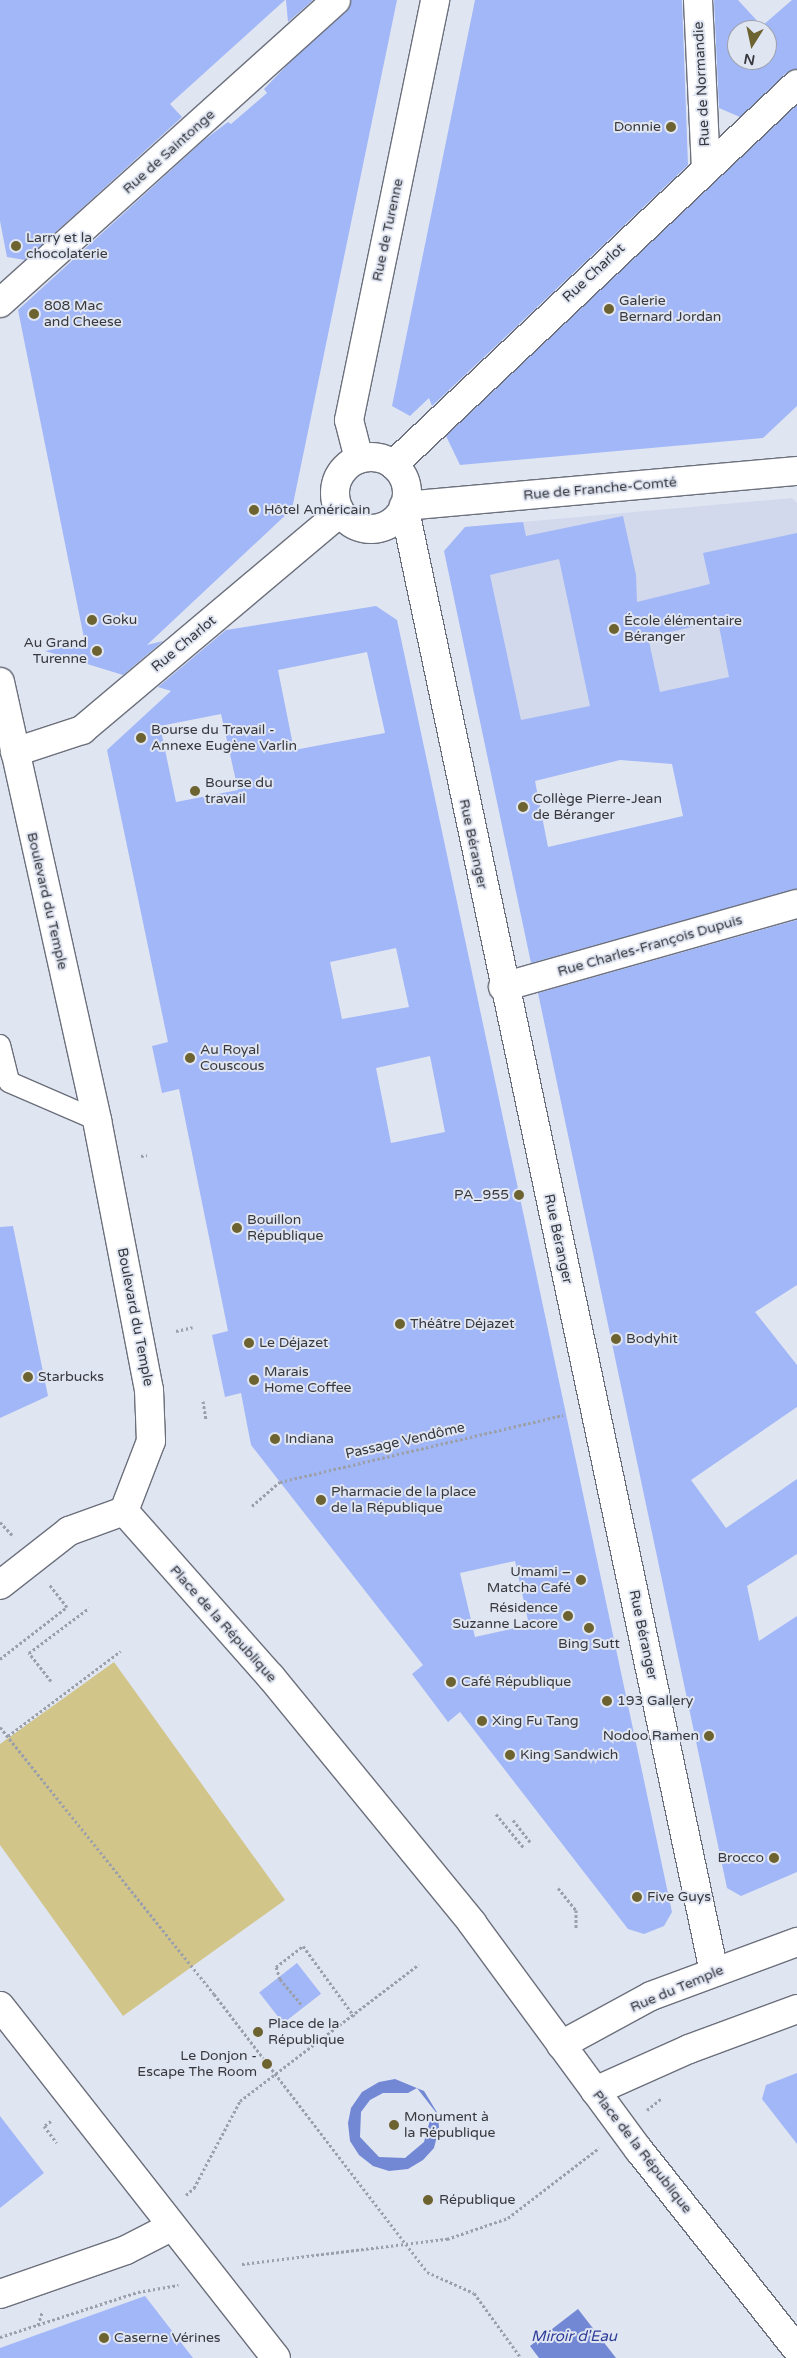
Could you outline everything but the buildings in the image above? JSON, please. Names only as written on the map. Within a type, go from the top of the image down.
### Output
[{"type":"street","name":"Rue de Saintonge","points":[[0,303],[336,0]]},
{"type":"street","name":"Rue de Turenne","points":[[360,459],[349,420],[435,0]]},
{"type":"street","name":"Rue de Normandie","points":[[698,0],[706,168]]},
{"type":"street","name":"Rue Charlot","points":[[393,465],[797,84]]},
{"type":"street","points":[[371,457],[393,465],[406,484],[404,506],[398,516],[380,528],[358,526],[340,513],[334,492],[342,471],[360,459],[371,457]]},
{"type":"street","name":"Rue de Franche-Comté","points":[[404,506],[797,471]]},
{"type":"street","name":"Rue Béranger","points":[[404,506],[503,987],[714,1972]]},
{"type":"street","name":"Rue Charlot","points":[[15,752],[82,730],[340,513]]},
{"type":"street","name":"Boulevard du Temple","points":[[0,682],[97,1120],[153,1421],[151,1441],[124,1511]]},
{"type":"street","name":"Rue Charles-François Dupuis","points":[[503,987],[797,904]]},
{"type":"street","points":[[0,1585],[69,1531],[124,1511]]},
{"type":"street","name":"Place de la République","points":[[124,1511],[277,1684],[472,1923],[594,2090],[797,2349]]},
{"type":"street","name":"Rue du Temple","points":[[561,2044],[651,1996],[797,1942]]},
{"type":"street","points":[[0,2006],[276,2358]]},
{"type":"street","points":[[594,2090],[792,2015]]},
{"type":"street","points":[[0,2294],[126,2250],[171,2226]]},
{"type":"lane","points":[[0,1045],[9,1082],[97,1120]]},
{"type":"path","points":[[140,1156],[146,1155]]},
{"type":"path","points":[[176,1331],[192,1327]]},
{"type":"path","points":[[203,1401],[206,1419]]},
{"type":"path","name":"Passage Vendôme","points":[[252,1506],[280,1482],[571,1414]]},
{"type":"path","points":[[0,1659],[67,1607]]},
{"type":"path","points":[[51,1681],[29,1653],[89,1608]]},
{"type":"path","points":[[8,1736],[121,1651]]},
{"type":"path","points":[[0,1726],[276,2075],[427,2272],[474,2293],[521,2358]]},
{"type":"path","points":[[496,1814],[524,1848]]},
{"type":"path","points":[[512,1820],[531,1842]]},
{"type":"path","points":[[558,1888],[576,1910],[576,1928]]},
{"type":"path","points":[[301,2004],[276,1967],[303,1946],[354,2016]]},
{"type":"path","points":[[171,2226],[178,2203],[194,2188],[240,2101],[354,2016],[418,1964]]},
{"type":"path","points":[[44,2126],[57,2143]]},
{"type":"path","points":[[236,2264],[447,2239],[508,2218],[573,2166]]},
{"type":"path","points":[[0,2337],[138,2292],[186,2284]]},
{"type":"shaded area","name":"École élémentaire Béranger","points":[[792,498],[797,503],[797,583],[773,664],[487,756],[465,527]]},
{"type":"shaded area","points":[[114,1662],[285,1900],[123,2016],[0,1845],[0,1744]]},
{"type":"water","points":[[395,2079],[417,2088],[424,2091],[438,2114],[439,2128],[434,2148],[423,2160],[408,2169],[389,2171],[373,2166],[359,2155],[350,2141],[348,2123],[351,2108],[362,2092],[379,2082]],"holes":[[[417,2088],[438,2115],[430,2120],[424,2142],[405,2158],[379,2157],[360,2137],[361,2112],[370,2100],[383,2093],[408,2093]]]},
{"type":"water","name":"Miroir d'Eau","points":[[578,2309],[616,2358],[539,2358],[530,2346]]},
{"type":"place","name":"Donnie","points":[[671,127]]},
{"type":"place","name":"Larry et la chocolaterie","points":[[16,246]]},
{"type":"place","name":"Galerie Bernard Jordan","points":[[609,309]]},
{"type":"place","name":"808 Mac and Cheese","points":[[34,314]]},
{"type":"place","name":"Hôtel Américain","points":[[254,510]]},
{"type":"place","name":"Goku","points":[[92,620]]},
{"type":"place","name":"École élémentaire Béranger","points":[[614,629]]},
{"type":"place","name":"Au Grand Turenne","points":[[97,651]]},
{"type":"place","name":"Bourse du Travail - Annexe Eugène Varlin","points":[[141,738]]},
{"type":"place","name":"Bourse du travail","points":[[195,791]]},
{"type":"place","name":"Collège Pierre-Jean de Béranger","points":[[523,807]]},
{"type":"place","name":"Au Royal Couscous","points":[[190,1058]]},
{"type":"place","name":"PA_955","points":[[519,1195]]},
{"type":"place","name":"Bouillon République","points":[[237,1228]]},
{"type":"place","name":"Théâtre Déjazet","points":[[400,1324]]},
{"type":"place","name":"Bodyhit","points":[[616,1339]]},
{"type":"place","name":"Le Déjazet","points":[[249,1343]]},
{"type":"place","name":"Starbucks","points":[[28,1377]]},
{"type":"place","name":"Marais Home Coffee","points":[[254,1380]]},
{"type":"place","name":"Indiana","points":[[275,1439]]},
{"type":"place","name":"Pharmacie de la place de la République","points":[[321,1500]]},
{"type":"place","name":"Umami – Matcha Café","points":[[581,1580]]},
{"type":"place","name":"Résidence Suzanne Lacore","points":[[568,1616]]},
{"type":"place","name":"Bing Sutt","points":[[589,1628]]},
{"type":"place","name":"Café République","points":[[451,1682]]},
{"type":"place","name":"193 Gallery","points":[[607,1701]]},
{"type":"place","name":"Xing Fu Tang","points":[[482,1721]]},
{"type":"place","name":"Nodoo Ramen","points":[[709,1736]]},
{"type":"place","name":"King Sandwich","points":[[510,1755]]},
{"type":"place","name":"Brocco","points":[[774,1858]]},
{"type":"place","name":"Five Guys","points":[[637,1897]]},
{"type":"place","name":"Place de la République","points":[[258,2032]]},
{"type":"place","name":"Le Donjon - Escape The Room","points":[[267,2064]]},
{"type":"place","name":"Monument à la République","points":[[394,2125]]},
{"type":"place","name":"République","points":[[428,2200]]},
{"type":"place","name":"Caserne Vérines","points":[[104,2338]]}]
